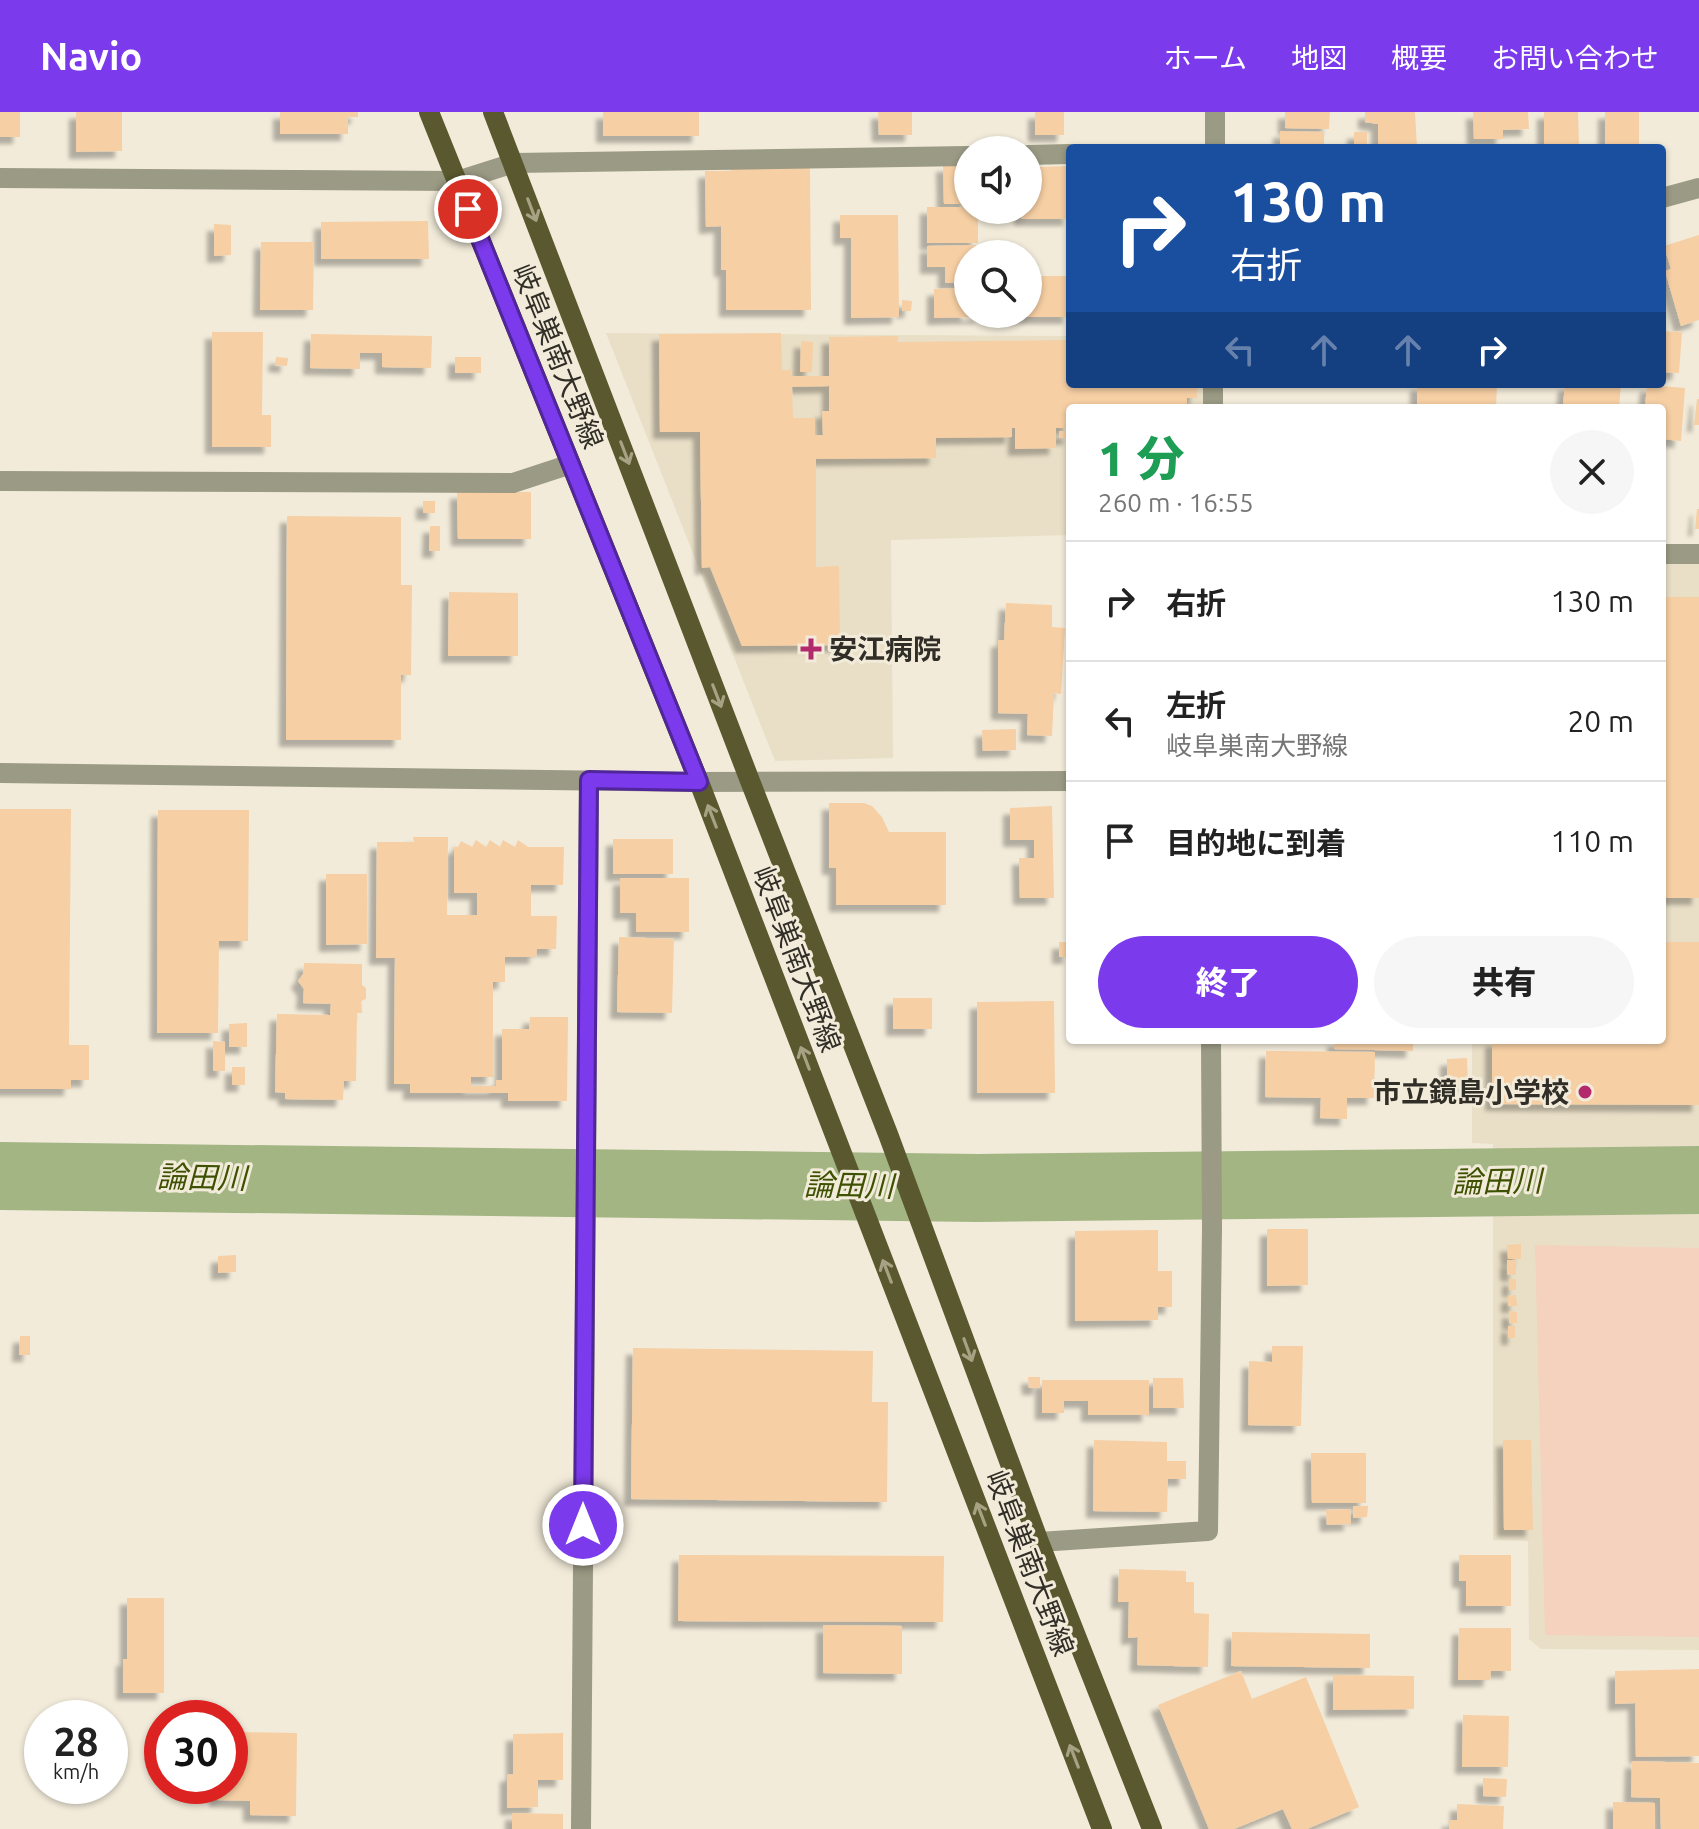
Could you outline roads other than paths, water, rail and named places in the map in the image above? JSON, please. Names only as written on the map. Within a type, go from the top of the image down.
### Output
[{"type":"main road","name":"岐阜巣南大野線","points":[[429,112],[699,782],[1102,1829]]},
{"type":"main road","name":"岐阜巣南大野線","points":[[493,112],[888,1134],[1039,1542],[1152,1829]]},
{"type":"street","points":[[1215,112],[1215,144]]},
{"type":"street","points":[[1042,155],[1066,154]]},
{"type":"street","points":[[0,178],[457,181],[514,163],[954,156]]},
{"type":"street","points":[[1666,197],[1699,188]]},
{"type":"street","points":[[0,481],[513,483],[571,464]]},
{"type":"street","points":[[1666,554],[1699,554]]},
{"type":"street","points":[[0,773],[699,782],[1066,781]]},
{"type":"street","points":[[581,1829],[589,780]]},
{"type":"street","points":[[1039,1542],[1208,1531],[1211,1044]]},
{"type":"waterway","name":"論田川","points":[[0,1176],[978,1188],[1699,1180]]},
{"type":"place","name":"安江病院","points":[[811,649]]},
{"type":"place","name":"市立鏡島小学校","points":[[1585,1092]]}]
